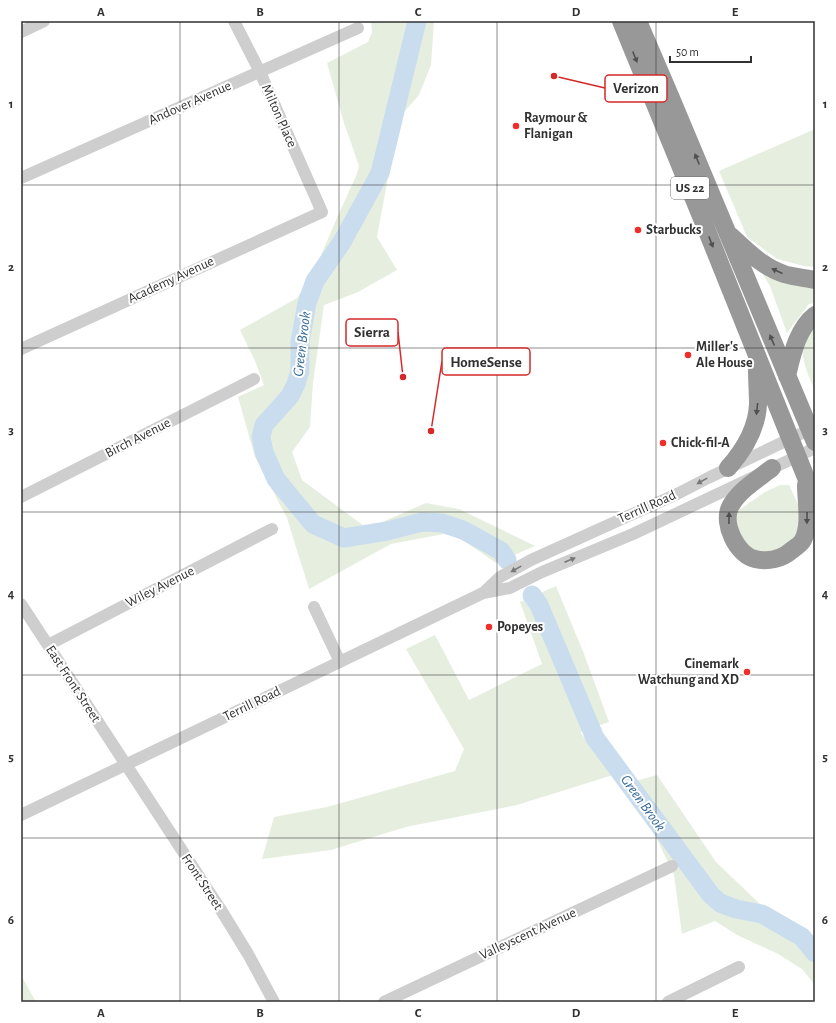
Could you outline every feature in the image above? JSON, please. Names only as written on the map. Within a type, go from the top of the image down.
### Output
[{"type":"highway","name":"US 22","points":[[621,21],[815,500]]},
{"type":"highway","name":"US 22","points":[[638,21],[813,433]]},
{"type":"highway","points":[[728,234],[768,267],[784,274],[815,280]]},
{"type":"highway","points":[[788,376],[793,350],[805,325],[815,315]]},
{"type":"highway","points":[[728,468],[742,451],[756,419],[758,404],[756,356]]},
{"type":"highway","points":[[772,468],[738,496],[729,512],[729,527],[735,543],[746,554],[754,559],[774,560],[789,553],[803,540],[806,527],[806,478]]},
{"type":"street","points":[[21,32],[44,21]]},
{"type":"street","name":"Milton Place","points":[[234,21],[260,72],[322,212]]},
{"type":"street","name":"Andover Avenue","points":[[21,178],[358,28]]},
{"type":"street","name":"Academy Avenue","points":[[21,349],[322,212]]},
{"type":"street","name":"Birch Avenue","points":[[21,497],[254,379]]},
{"type":"street","name":"Terrill Road","points":[[484,593],[500,577],[531,560],[677,494],[789,438],[813,433]]},
{"type":"street","name":"Terrill Road","points":[[21,815],[484,593],[510,588],[542,572],[633,534],[815,448]]},
{"type":"street","name":"Wiley Avenue","points":[[48,645],[272,529]]},
{"type":"street","name":"East Front Street","points":[[21,604],[126,764]]},
{"type":"street","points":[[314,607],[340,662]]},
{"type":"street","name":"Front Street","points":[[126,764],[238,938],[274,1002]]},
{"type":"street","name":"Valleyscent Avenue","points":[[384,1002],[672,866]]},
{"type":"street","points":[[668,1002],[739,967]]},
{"type":"green space","points":[[371,21],[434,21],[431,65],[419,95],[399,118],[377,237],[397,270],[358,292],[324,305],[313,383],[310,427],[292,452],[302,480],[364,526],[380,523],[426,503],[459,509],[535,546],[496,563],[460,538],[444,534],[391,544],[309,589],[287,518],[255,457],[238,397],[264,385],[255,361],[240,330],[297,298],[314,272],[356,176],[359,166],[344,123],[327,63],[368,42],[372,32]]},
{"type":"green space","points":[[815,129],[815,267],[804,266],[777,259],[747,237],[719,171]]},
{"type":"green space","points":[[760,270],[815,288],[815,303],[809,304],[787,333],[770,286]]},
{"type":"green space","points":[[815,325],[815,390],[805,364],[802,343],[804,337]]},
{"type":"green space","points":[[780,485],[789,485],[803,515],[801,529],[782,552],[757,553],[742,543],[735,528],[736,512],[765,492]]},
{"type":"green space","points":[[556,586],[584,654],[609,722],[580,732],[613,775],[517,805],[406,827],[331,850],[262,859],[274,817],[327,807],[455,771],[464,749],[406,649],[435,635],[469,700],[542,664],[520,602]]},
{"type":"green space","points":[[657,775],[716,862],[760,904],[790,921],[815,945],[815,985],[802,969],[778,954],[737,935],[715,921],[682,934],[674,875],[652,829],[622,785]]},
{"type":"green space","points":[[21,975],[36,1002],[21,1002]]},
{"type":"waterway","name":"Green Brook","points":[[417,21],[380,173],[342,242],[315,281],[307,303],[300,342],[300,371],[296,384],[290,396],[264,425],[261,437],[264,452],[276,479],[313,524],[344,538],[387,531],[422,522],[442,523],[463,530],[501,551],[507,560]]},
{"type":"waterway","name":"Green Brook","points":[[532,595],[539,605],[595,738],[711,895],[720,903],[736,909],[762,914],[802,937],[815,953]]},
{"type":"place","name":"Verizon","points":[[554,76]]},
{"type":"place","name":"Raymour & Flanigan","points":[[516,126]]},
{"type":"place","name":"Starbucks","points":[[638,230]]},
{"type":"place","name":"Miller's Ale House","points":[[688,355]]},
{"type":"place","name":"Sierra","points":[[403,377]]},
{"type":"place","name":"HomeSense","points":[[431,431]]},
{"type":"place","name":"Chick-fil-A","points":[[663,443]]},
{"type":"place","name":"Popeyes","points":[[489,627]]},
{"type":"place","name":"Cinemark Watchung and XD","points":[[747,672]]}]
